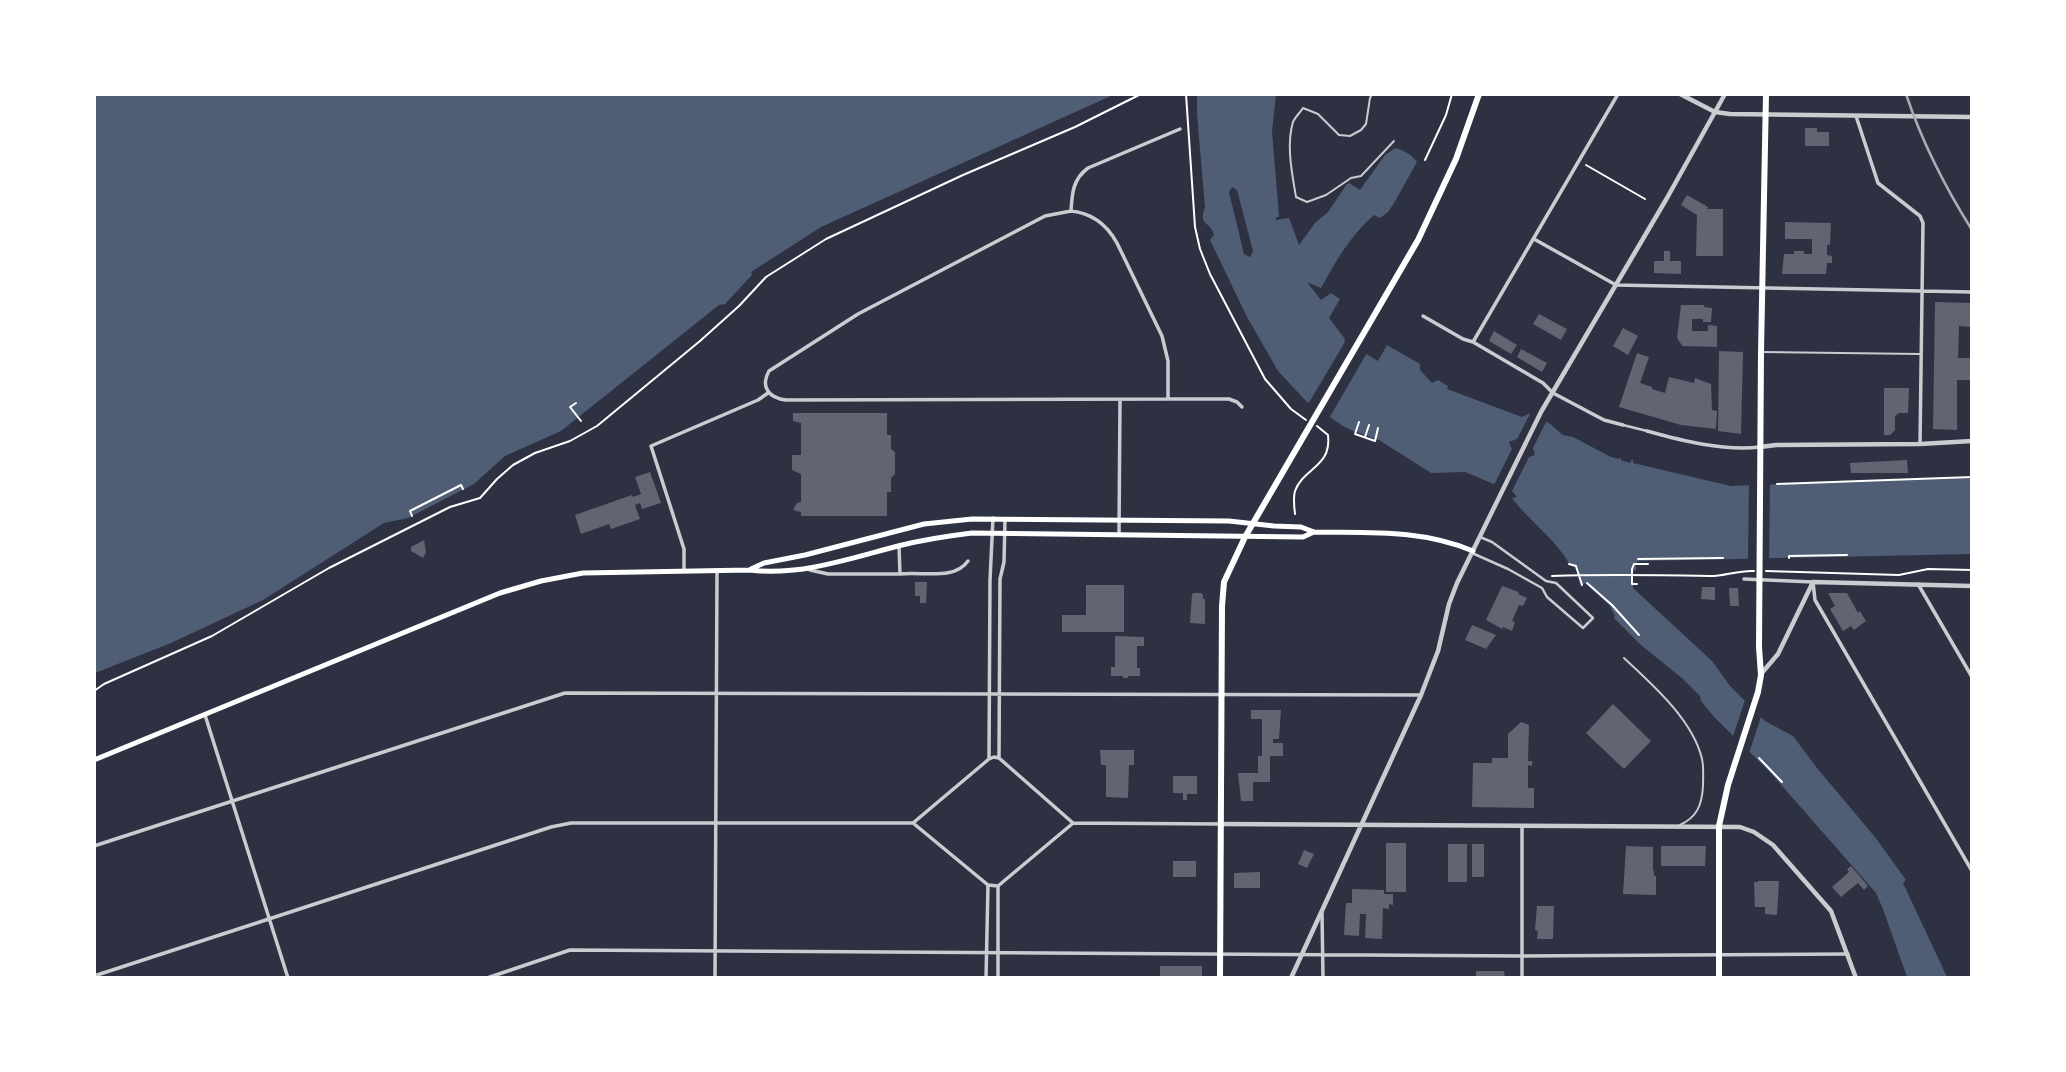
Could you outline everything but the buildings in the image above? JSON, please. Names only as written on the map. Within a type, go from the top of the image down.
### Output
[{"type":"main road","points":[[1220,978],[1223,588],[1245,537],[1418,240],[1456,159],[1479,94]]},
{"type":"main road","points":[[1719,978],[1719,826],[1761,675],[1760,447],[1766,94]]},
{"type":"main road","points":[[749,570],[764,563],[924,524],[993,518],[1229,521],[1301,527],[1314,532],[1416,534],[1453,542],[1472,552]]},
{"type":"main road","points":[[94,761],[500,593],[583,573],[810,570],[899,546],[953,535],[1303,537],[1314,532]]},
{"type":"street","points":[[1473,342],[1618,94]]},
{"type":"street","points":[[1680,94],[1715,113],[1972,117]]},
{"type":"street","points":[[1291,978],[1421,695],[1438,651],[1453,594],[1502,489],[1541,412],[1725,94]]},
{"type":"street","points":[[1856,116],[1878,183],[1920,216],[1925,230],[1920,354],[1920,444]]},
{"type":"street","points":[[1071,211],[1073,189],[1082,172],[1180,129]]},
{"type":"street","points":[[1168,399],[1168,361],[1162,335],[1117,243],[1099,221],[1086,214],[1071,211],[1045,216],[858,314],[769,371],[765,382],[768,393],[777,399],[786,400],[1120,400],[1229,398],[1242,407]]},
{"type":"street","points":[[1534,239],[1616,285],[1972,292]]},
{"type":"street","points":[[1423,316],[1543,383],[1553,393],[1604,419],[1685,441],[1744,449],[1776,445],[1972,441]]},
{"type":"street","points":[[684,571],[684,549],[651,446],[758,400],[768,393]]},
{"type":"street","points":[[1119,535],[1120,400]]},
{"type":"street","points":[[989,759],[993,518]]},
{"type":"street","points":[[999,758],[1000,579],[1004,562],[1005,518]]},
{"type":"street","points":[[1472,552],[1542,588],[1547,597],[1583,628],[1592,618],[1556,583],[1546,581],[1492,542],[1480,537]]},
{"type":"street","points":[[899,546],[900,574]]},
{"type":"street","points":[[810,570],[828,574],[952,573],[962,569],[968,561]]},
{"type":"street","points":[[715,978],[717,572]]},
{"type":"street","points":[[1744,579],[1972,586]]},
{"type":"street","points":[[1542,588],[1546,581]]},
{"type":"street","points":[[1761,675],[1778,654],[1813,582]]},
{"type":"street","points":[[1813,582],[1815,600],[1972,871]]},
{"type":"street","points":[[1918,584],[1972,677]]},
{"type":"street","points":[[94,846],[565,693],[1421,695]]},
{"type":"street","points":[[205,715],[288,978]]},
{"type":"street","points":[[913,823],[994,757],[999,758],[1073,823]]},
{"type":"street","points":[[94,976],[551,827],[582,822],[913,823],[988,885],[998,886],[1073,823],[1719,826],[1747,829],[1773,845],[1831,911],[1856,978]]},
{"type":"street","points":[[1522,826],[1522,978]]},
{"type":"street","points":[[986,978],[988,885]]},
{"type":"street","points":[[998,886],[999,978]]},
{"type":"street","points":[[1322,911],[1323,978]]},
{"type":"street","points":[[486,978],[570,950],[1522,956],[1848,954]]},
{"type":"lane","points":[[1372,94],[1366,124],[1350,136],[1339,135],[1318,114],[1303,108],[1294,120],[1291,164],[1296,197],[1307,202],[1326,195],[1351,178],[1362,176],[1394,141]]},
{"type":"lane","points":[[1761,352],[1920,354]]},
{"type":"lane","points":[[1624,658],[1676,710],[1693,737],[1703,760],[1700,806],[1688,821],[1676,826]]},
{"type":"path","points":[[94,691],[104,684],[212,636],[329,568],[450,506],[480,498],[513,465],[535,453],[570,441],[597,426],[700,341],[766,277],[826,239],[1141,94]]},
{"type":"path","points":[[1186,94],[1195,228],[1200,249],[1210,274],[1265,379],[1291,409],[1307,420]]},
{"type":"path","points":[[1425,160],[1446,115],[1452,94]]},
{"type":"path","points":[[1586,165],[1645,199]]},
{"type":"path","points":[[576,403],[570,407],[581,421]]},
{"type":"path","points":[[1359,422],[1355,435],[1375,441],[1378,428]]},
{"type":"path","points":[[1365,438],[1369,425]]},
{"type":"path","points":[[1295,514],[1294,498],[1298,486],[1322,461],[1328,448],[1328,435],[1316,426]]},
{"type":"path","points":[[1777,484],[1972,477]]},
{"type":"path","points":[[412,516],[410,511],[461,485],[463,489]]},
{"type":"path","points":[[435,498],[438,502]]},
{"type":"path","points":[[1789,558],[1847,555]]},
{"type":"path","points":[[1638,559],[1723,558]]},
{"type":"path","points":[[1569,564],[1576,566],[1582,585]]},
{"type":"path","points":[[1637,584],[1632,584],[1634,564],[1648,564]]},
{"type":"path","points":[[1552,576],[1713,576],[1743,570],[1899,575],[1928,569],[1972,569]]},
{"type":"path","points":[[1587,583],[1612,605],[1639,635]]},
{"type":"path","points":[[1759,758],[1782,782]]},
{"type":"path","points":[[1766,772],[1770,769]]},
{"type":"water","points":[[95,95],[1113,95],[821,227],[751,272],[752,275],[725,304],[719,305],[561,431],[505,456],[474,484],[408,518],[384,523],[263,600],[171,643],[95,673]]},
{"type":"water","points":[[1197,95],[1276,95],[1272,131],[1279,217],[1276,217],[1276,220],[1289,218],[1299,245],[1315,223],[1328,212],[1347,184],[1360,190],[1385,155],[1395,148],[1408,153],[1417,162],[1388,212],[1380,218],[1374,215],[1358,231],[1321,288],[1307,282],[1321,300],[1331,293],[1340,299],[1329,318],[1344,341],[1378,361],[1387,345],[1420,364],[1420,370],[1432,383],[1438,380],[1448,386],[1447,389],[1522,417],[1530,413],[1549,423],[1563,435],[1573,437],[1611,457],[1621,457],[1621,460],[1630,463],[1632,459],[1633,463],[1731,486],[1971,477],[1971,554],[1639,561],[1633,571],[1633,588],[1712,661],[1730,686],[1765,721],[1793,736],[1875,837],[1906,880],[1903,883],[1947,977],[1907,977],[1876,893],[1769,771],[1714,717],[1700,696],[1614,618],[1610,606],[1585,583],[1581,586],[1575,567],[1570,565],[1512,498],[1517,497],[1513,492],[1465,472],[1431,473],[1379,440],[1343,426],[1306,401],[1278,371],[1247,317],[1210,240],[1214,235],[1212,230],[1203,218],[1205,207]]},
{"type":"pier","points":[[1232,187],[1237,190],[1253,251],[1250,257],[1244,254],[1229,192]]},
{"type":"pier","points":[[1348,337],[1368,351],[1328,420],[1307,406]]},
{"type":"pier","points":[[1531,412],[1547,420],[1533,448],[1535,455],[1529,457],[1511,493],[1494,485],[1512,449],[1509,442],[1517,439]]},
{"type":"pier","points":[[1770,481],[1769,562],[1748,562],[1749,482]]},
{"type":"pier","points":[[1746,697],[1762,714],[1748,756],[1732,739]]},
{"type":"railway","points":[[1906,94],[1935,164],[1972,230]]}]
